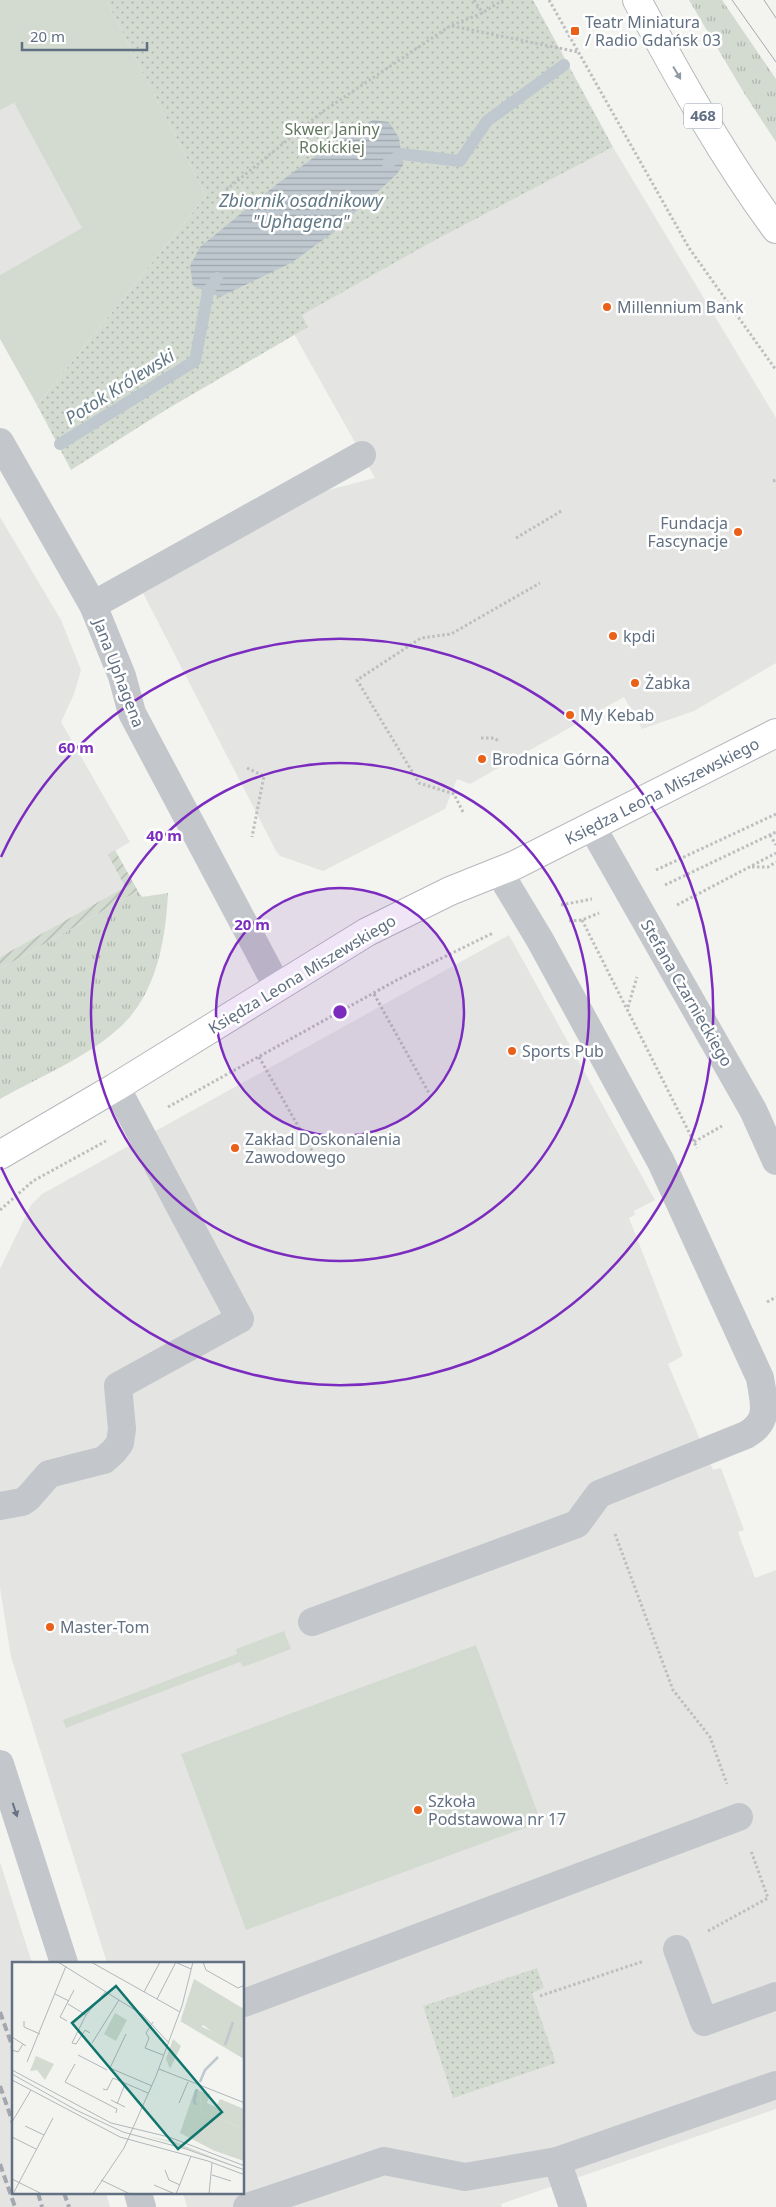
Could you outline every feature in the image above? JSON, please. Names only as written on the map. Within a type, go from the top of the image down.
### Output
[{"type":"main road","name":"468","points":[[637,0],[676,72],[756,201],[776,229]]},
{"type":"main road","name":"Księdza Leona Miszewskiego","points":[[0,1155],[116,1088],[277,986],[368,932],[450,891],[499,872],[592,827],[776,733]]},
{"type":"street","name":"Jana Uphagena","points":[[0,442],[93,605],[122,676],[132,713],[277,986]]},
{"type":"street","points":[[93,605],[362,455]]},
{"type":"street","name":"Stefana Czarnieckiego","points":[[592,827],[767,1113],[776,1161]]},
{"type":"street","points":[[312,1622],[578,1524],[599,1494],[746,1436],[757,1429],[764,1417],[760,1378],[661,1162],[527,917],[499,872]]},
{"type":"street","points":[[0,1506],[22,1502],[28,1498],[49,1474],[104,1460],[120,1443],[122,1429],[118,1386],[240,1319],[116,1088]]},
{"type":"street","points":[[0,1764],[64,1962]]},
{"type":"street","points":[[245,2003],[739,1817]]},
{"type":"street","points":[[677,1949],[704,2022],[776,1996]]},
{"type":"street","points":[[248,2207],[384,2161],[465,2177],[557,2161],[776,2084]]},
{"type":"street","points":[[557,2161],[573,2207]]},
{"type":"street","points":[[138,2194],[142,2207]]},
{"type":"path","points":[[474,0],[482,13]]},
{"type":"path","points":[[226,190],[322,112],[450,26],[482,13],[503,0]]},
{"type":"path","points":[[549,0],[689,248],[776,370]]},
{"type":"path","points":[[450,26],[579,52]]},
{"type":"path","points":[[516,538],[563,510]]},
{"type":"path","points":[[463,812],[454,794],[419,783],[357,680],[421,638],[451,634],[540,583]]},
{"type":"path","points":[[481,738],[494,738],[500,742]]},
{"type":"path","points":[[247,768],[264,776],[252,837]]},
{"type":"path","points":[[770,835],[776,844]]},
{"type":"path","points":[[684,902],[776,853]]},
{"type":"path","points":[[748,867],[768,867],[776,862]]},
{"type":"path","points":[[0,1210],[33,1181],[456,950],[527,917]]},
{"type":"path","points":[[374,994],[429,1093]]},
{"type":"path","points":[[259,1056],[315,1156]]},
{"type":"path","points":[[694,1142],[718,1129]]},
{"type":"path","points":[[767,1302],[776,1297]]},
{"type":"path","points":[[599,1494],[673,1690],[710,1737]]},
{"type":"path","points":[[540,1996],[677,1949],[768,1898]]},
{"type":"shaded area","points":[[14,103],[83,228],[0,275],[0,110]]},
{"type":"shaded area","points":[[613,147],[776,418],[776,663],[694,711],[642,729],[624,697],[470,784],[457,779],[445,809],[323,871],[280,856],[143,593],[324,491],[375,478],[294,334],[307,326],[301,315],[430,243]]},
{"type":"shaded area","points":[[0,517],[61,620],[81,670],[74,694],[61,722],[130,842],[108,855],[125,887],[0,957]]},
{"type":"shaded area","points":[[509,935],[655,1200],[634,1211],[635,1215],[629,1218],[683,1356],[668,1364],[713,1470],[721,1468],[744,1530],[738,1532],[755,1578],[776,1570],[776,2109],[501,2204],[502,2207],[187,2207],[183,2194],[245,2194],[245,1962],[107,1962],[11,1657],[0,1588],[0,1269],[31,1205],[42,1194]]},
{"type":"shaded area","points":[[0,1862],[32,1962],[12,1962],[12,2194],[106,2194],[110,2207],[0,2207]]},
{"type":"green space","points":[[0,0],[106,0],[206,196],[37,405],[0,339],[0,275],[82,228],[14,103],[0,110]]},
{"type":"green space","name":"Skwer Janiny Rokickiej","points":[[106,0],[533,0],[613,147],[430,243],[302,315],[308,327],[164,411],[71,470],[37,405],[206,196]]},
{"type":"green space","points":[[689,0],[722,0],[776,79],[776,142],[744,93]]},
{"type":"green space","points":[[115,850],[138,891],[0,969],[0,957],[125,887],[108,855]]},
{"type":"green space","points":[[138,891],[142,897],[168,893],[159,959],[154,975],[139,1005],[116,1031],[102,1042],[68,1063],[0,1099],[0,969]]},
{"type":"green space","points":[[284,1631],[291,1649],[243,1667],[240,1662],[66,1728],[63,1720],[237,1654],[236,1649]]},
{"type":"green space","points":[[476,1645],[541,1822],[246,1930],[181,1754]]},
{"type":"green space","points":[[537,1968],[544,1988],[532,1993],[556,2063],[453,2098],[423,2006]]},
{"type":"water","name":"Zbiornik osadnikowy \"Uphagena\"","points":[[373,120],[389,122],[399,138],[403,165],[397,174],[334,232],[291,263],[220,297],[193,286],[190,266],[200,247],[277,184],[342,137]]},
{"type":"waterway","name":"Potok Królewski","points":[[388,163],[402,154],[460,161],[487,121],[564,65]]},
{"type":"waterway","name":"Potok Królewski","points":[[60,444],[195,361],[208,292],[217,278]]},
{"type":"tram line","points":[[732,0],[776,62]]},
{"type":"tram line","points":[[764,0],[776,18]]},
{"type":"railway","points":[[0,2012],[12,2045]]},
{"type":"railway","points":[[0,2086],[12,2120]]},
{"type":"railway","points":[[0,2164],[15,2207]]},
{"type":"railway","points":[[38,2194],[42,2207]]},
{"type":"railway","points":[[64,2194],[69,2207]]},
{"type":"place","name":"Teatr Miniatura / Radio Gdańsk 03","points":[[575,31]]},
{"type":"place","name":"Millennium Bank","points":[[607,307]]},
{"type":"place","name":"Fundacja Fascynacje","points":[[738,532]]},
{"type":"place","name":"kpdi","points":[[613,636]]},
{"type":"place","name":"Żabka","points":[[635,683]]},
{"type":"place","name":"My Kebab","points":[[570,715]]},
{"type":"place","name":"Brodnica Górna","points":[[482,759]]},
{"type":"place","name":"Sports Pub","points":[[512,1051]]},
{"type":"place","name":"Zakład Doskonalenia Zawodowego","points":[[235,1148]]},
{"type":"place","name":"Master-Tom","points":[[50,1627]]},
{"type":"place","name":"Szkoła Podstawowa nr 17","points":[[418,1810]]}]
